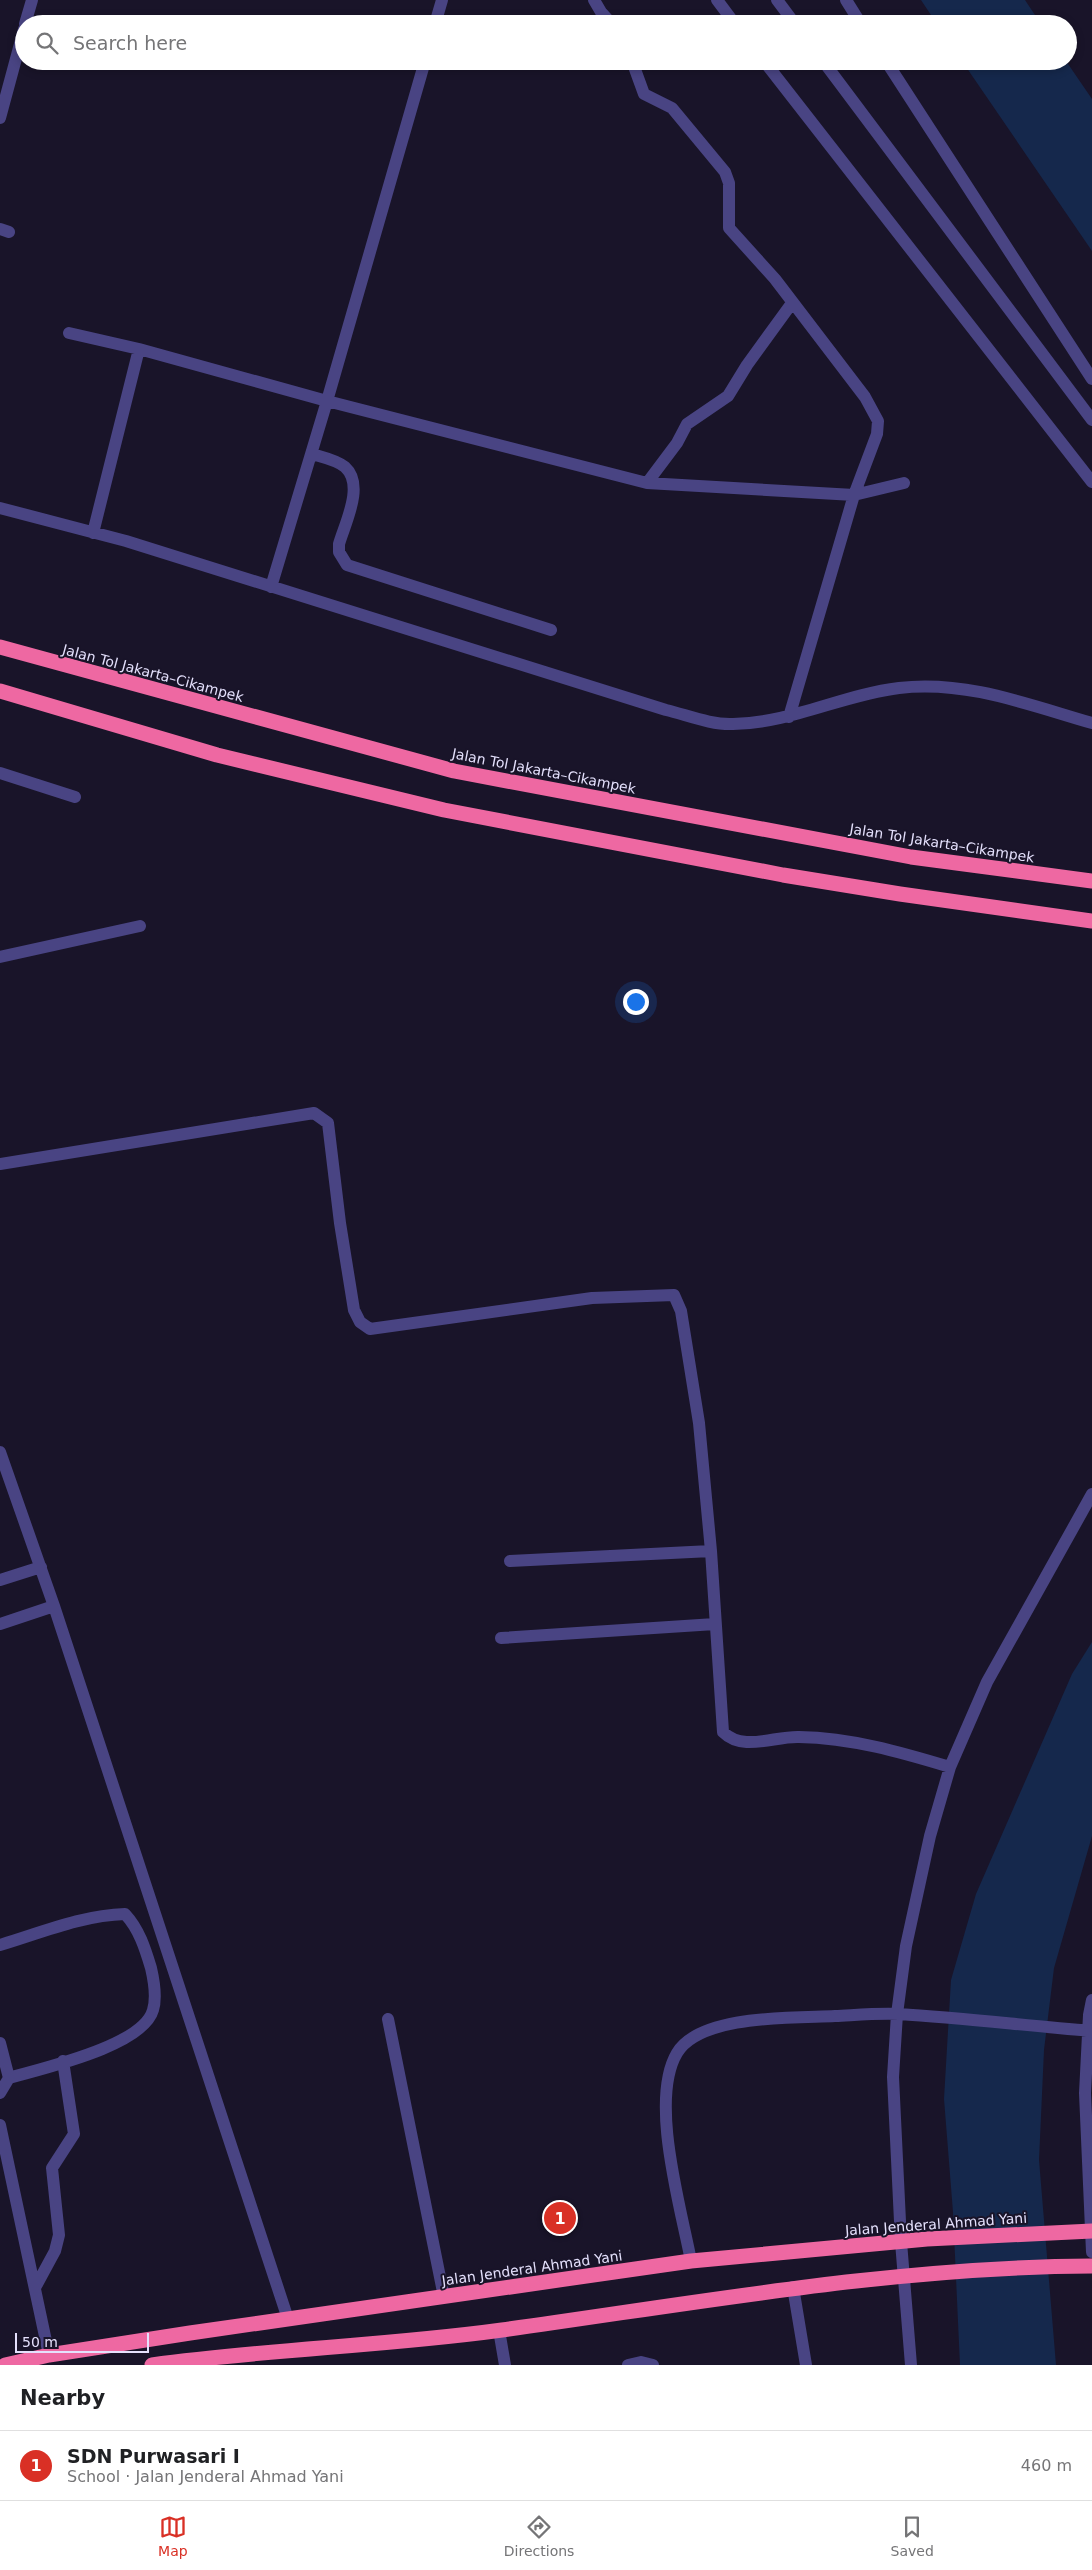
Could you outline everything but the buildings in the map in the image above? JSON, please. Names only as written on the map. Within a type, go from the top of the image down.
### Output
[{"type":"highway","name":"Jalan Tol Jakarta–Cikampek","points":[[0,647],[454,771],[911,857],[1092,881]]},
{"type":"highway","points":[[0,691],[217,755],[444,810],[596,841],[803,878],[900,894],[1092,921]]},
{"type":"highway","name":"Jalan Jenderal Ahmad Yani","points":[[5,2365],[50,2355],[691,2261],[927,2239],[1092,2231]]},
{"type":"highway","points":[[160,2364],[499,2330],[793,2287],[904,2276],[1092,2266]]},
{"type":"street","points":[[28,15],[32,0]]},
{"type":"street","points":[[438,15],[442,0]]},
{"type":"street","points":[[594,0],[604,15]]},
{"type":"street","points":[[717,0],[729,15]]},
{"type":"street","points":[[777,0],[788,15]]},
{"type":"street","points":[[846,0],[855,15]]},
{"type":"street","points":[[0,118],[15,62]]},
{"type":"street","points":[[272,587],[422,70]]},
{"type":"street","points":[[635,70],[644,94],[672,108],[725,172],[729,182],[730,228],[792,303],[865,397],[878,421],[877,434],[854,495],[789,717]]},
{"type":"street","points":[[771,70],[1092,482]]},
{"type":"street","points":[[830,70],[1092,420]]},
{"type":"street","points":[[892,70],[1092,379]]},
{"type":"street","points":[[647,483],[677,444],[687,424],[728,396],[747,365],[792,303]]},
{"type":"street","points":[[69,333],[139,349],[327,401],[647,483],[854,495],[904,483]]},
{"type":"street","points":[[93,533],[139,349]]},
{"type":"street","points":[[312,454],[341,464],[353,478],[354,492],[339,544],[339,552],[347,565],[551,630]]},
{"type":"street","points":[[0,508],[93,533],[666,710],[710,721],[731,724],[789,717],[862,695],[899,688],[926,686],[977,690],[1092,723]]},
{"type":"street","points":[[0,773],[75,797]]},
{"type":"street","points":[[0,957],[140,926]]},
{"type":"street","points":[[0,1164],[314,1112],[328,1123],[340,1223],[354,1310],[360,1322],[370,1329],[592,1298],[674,1295],[681,1312],[698,1423],[711,1550],[722,1732],[730,1740],[742,1743],[798,1737],[832,1739],[875,1745],[950,1767]]},
{"type":"street","points":[[0,1452],[41,1566],[288,2320]]},
{"type":"street","points":[[911,2365],[901,2242],[893,2077],[897,2014],[906,1946],[922,1873],[950,1767],[987,1682],[1092,1494]]},
{"type":"street","points":[[510,1561],[711,1550]]},
{"type":"street","points":[[0,1580],[41,1566]]},
{"type":"street","points":[[0,1624],[54,1606]]},
{"type":"street","points":[[501,1638],[715,1624]]},
{"type":"street","points":[[0,1945],[107,1914],[125,1914],[133,1923],[144,1947],[153,1976],[155,1995],[153,2011],[143,2026],[115,2044],[9,2078],[0,2092]]},
{"type":"street","points":[[1092,2000],[1085,2093],[1092,2252]]},
{"type":"street","points":[[691,2261],[665,2122],[665,2096],[677,2052],[691,2040],[708,2030],[735,2022],[897,2014],[1090,2031]]},
{"type":"street","points":[[388,2019],[444,2298]]},
{"type":"street","points":[[0,2043],[9,2078]]},
{"type":"street","points":[[36,2286],[55,2251],[59,2236],[52,2168],[74,2134],[63,2061]]},
{"type":"street","points":[[0,2125],[50,2355]]},
{"type":"street","points":[[793,2287],[806,2365]]},
{"type":"street","points":[[499,2330],[505,2365]]},
{"type":"street","points":[[628,2365],[641,2362],[653,2365]]},
{"type":"water","points":[[921,0],[1025,0],[1035,15],[931,15]]},
{"type":"water","points":[[968,70],[1072,70],[1092,99],[1092,251]]},
{"type":"water","points":[[1092,1642],[1092,1836],[1054,1968],[1044,2050],[1039,2160],[1056,2365],[960,2365],[953,2212],[944,2099],[951,1980],[976,1894],[1072,1674]]},
{"type":"place","name":"SDN Purwasari I","points":[[560,2218]]}]
